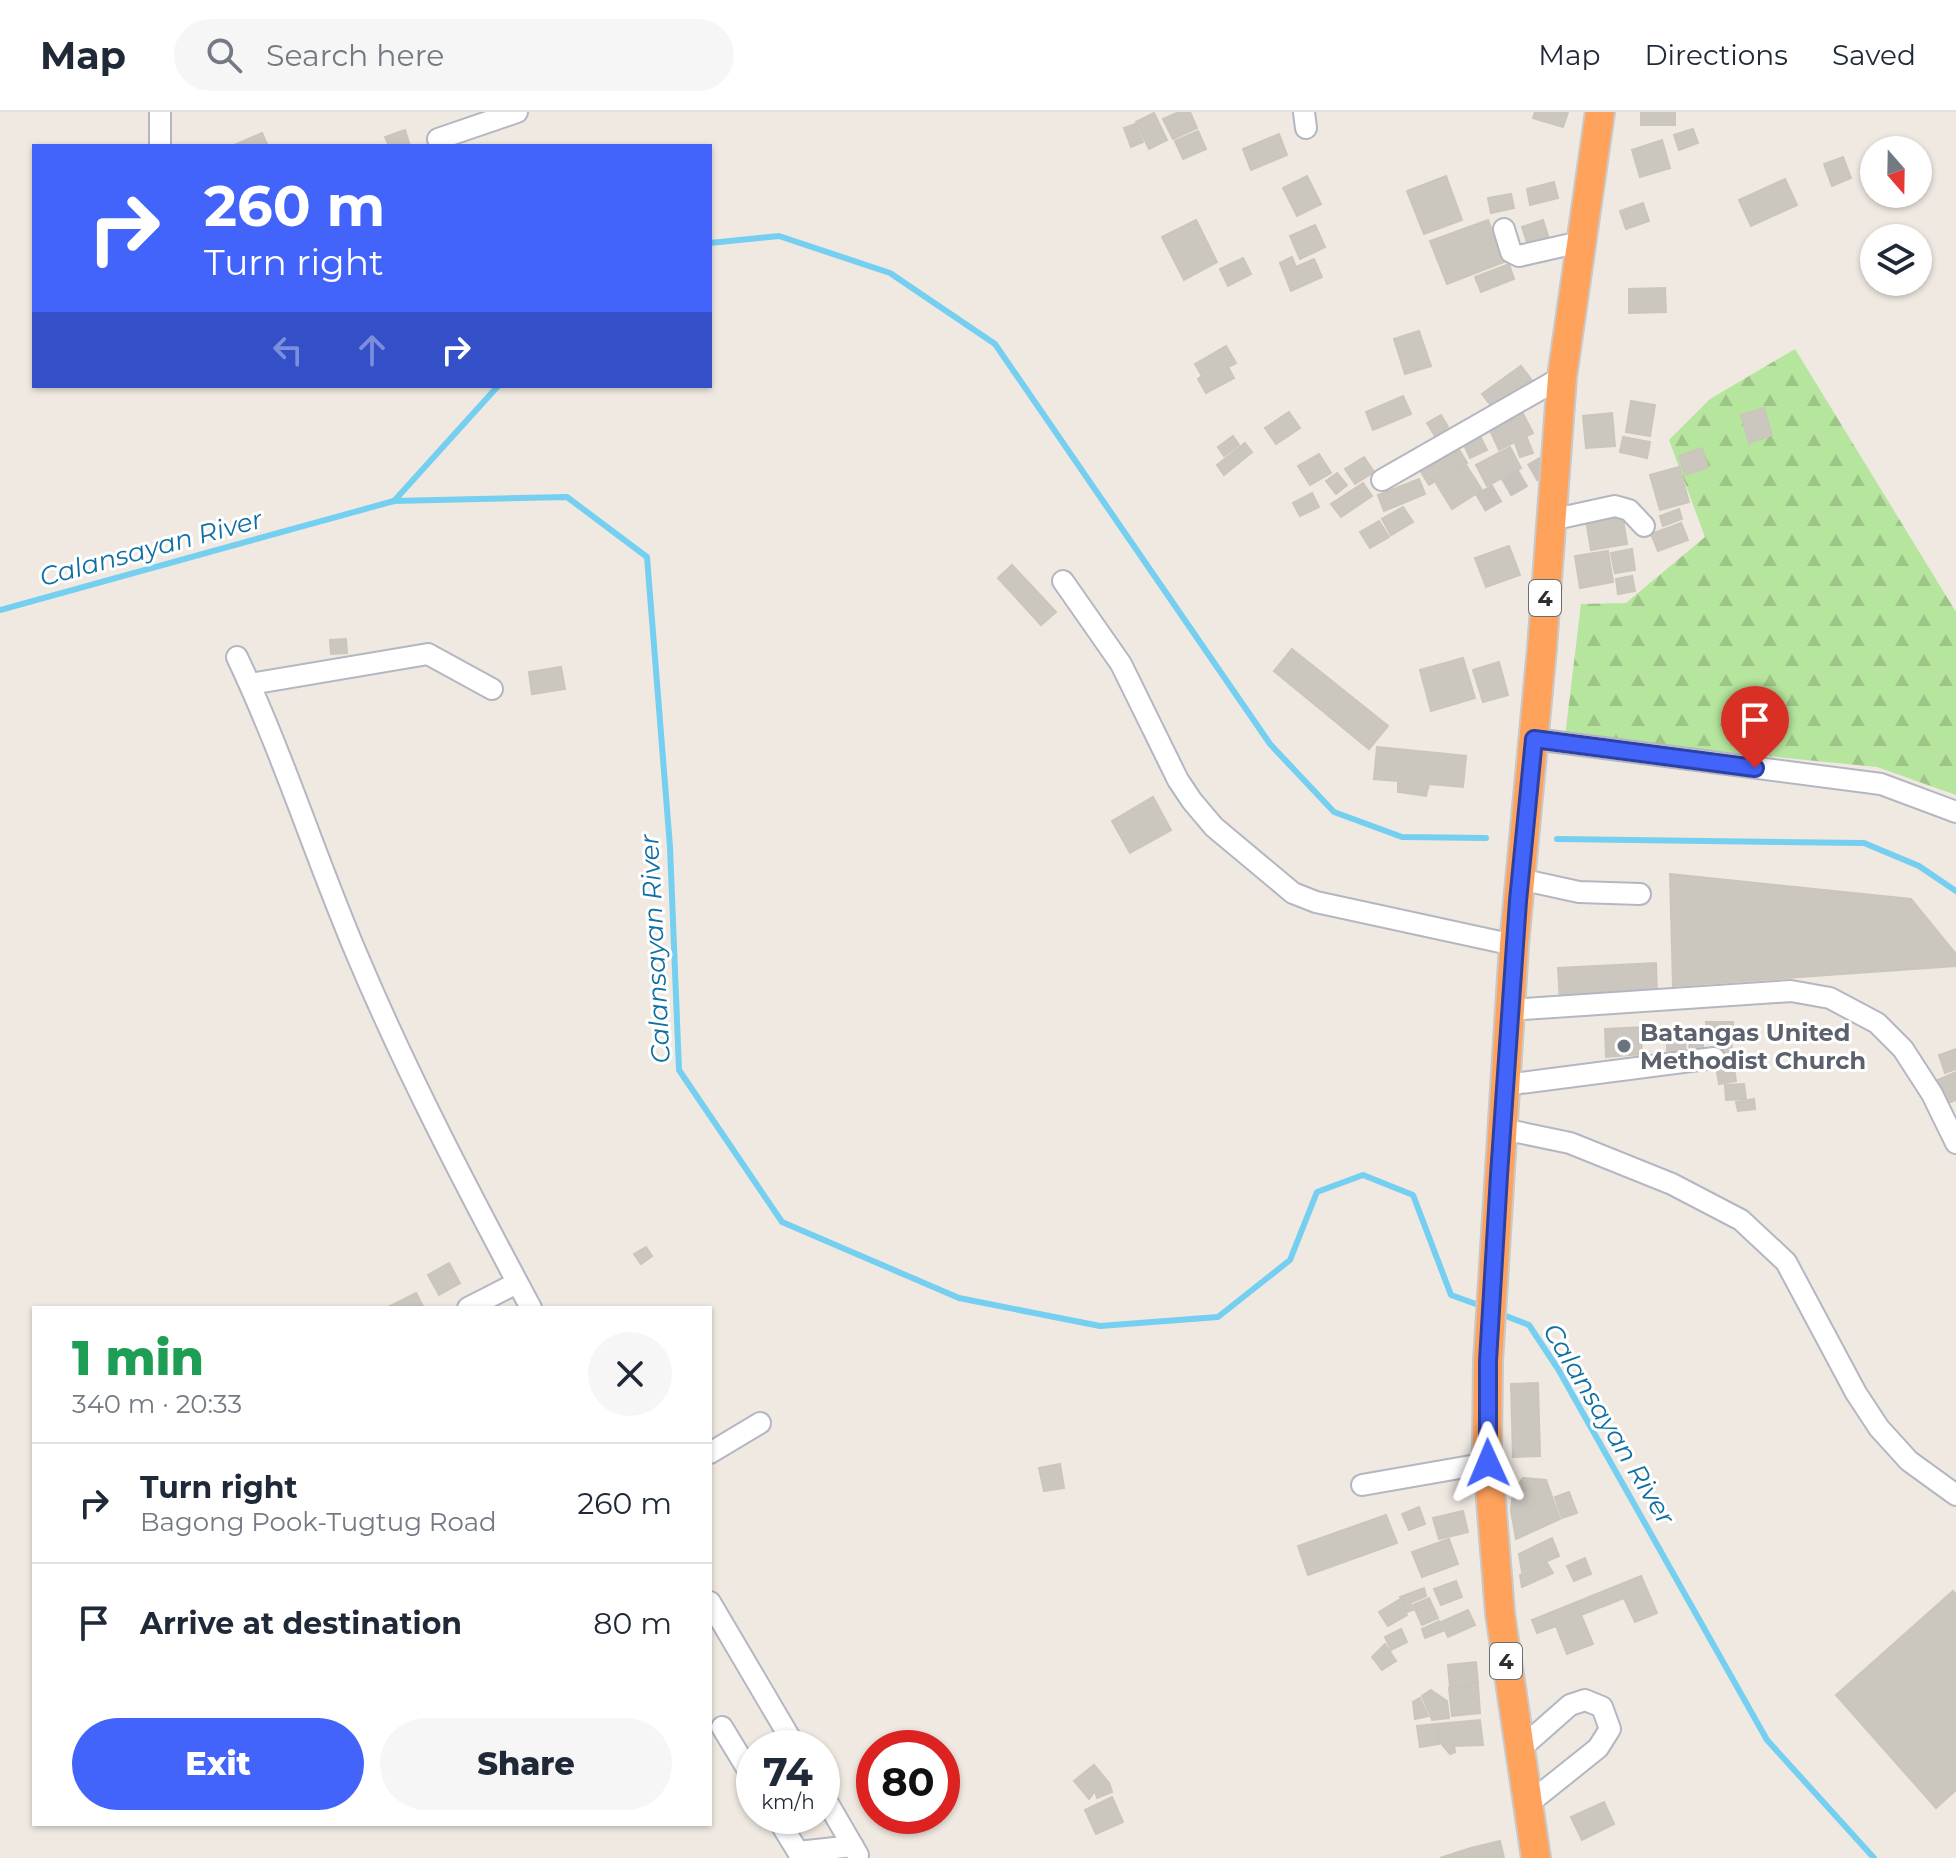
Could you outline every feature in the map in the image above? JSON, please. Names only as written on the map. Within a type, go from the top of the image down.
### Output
[{"type":"highway","name":"4","points":[[1536,1858],[1500,1613],[1488,1463],[1488,1361],[1514,945],[1534,739],[1562,377],[1600,112]]},
{"type":"street","points":[[160,112],[160,144]]},
{"type":"street","points":[[438,139],[517,112]]},
{"type":"street","points":[[1504,229],[1511,252],[1519,256],[1580,242]]},
{"type":"street","points":[[1382,480],[1562,377]]},
{"type":"street","points":[[1551,520],[1615,506],[1629,510],[1644,526]]},
{"type":"street","points":[[1063,581],[1121,664],[1178,780],[1192,801],[1214,827],[1281,884],[1293,893],[1316,902],[1514,945]]},
{"type":"street","points":[[250,684],[428,654],[492,689]]},
{"type":"street","points":[[237,657],[299,801],[347,930],[412,1080],[530,1306]]},
{"type":"street","points":[[1534,739],[1881,784],[1956,812]]},
{"type":"street","points":[[1519,879],[1579,892],[1640,894]]},
{"type":"street","points":[[1510,1010],[1791,991],[1830,998],[1877,1023],[1903,1049],[1932,1094],[1956,1143]]},
{"type":"street","points":[[1505,1085],[1714,1058]]},
{"type":"street","points":[[1503,1129],[1570,1143],[1672,1184],[1741,1220],[1786,1262],[1856,1393],[1879,1428],[1909,1461],[1956,1495]]},
{"type":"street","points":[[472,1306],[517,1283]]},
{"type":"street","points":[[712,1452],[760,1423]]},
{"type":"street","points":[[1362,1485],[1488,1463]]},
{"type":"street","points":[[712,1605],[785,1730]]},
{"type":"street","points":[[1519,1750],[1570,1705],[1585,1700],[1602,1707],[1610,1729],[1598,1748],[1528,1804]]},
{"type":"street","points":[[722,1727],[736,1750]]},
{"type":"street","points":[[782,1834],[789,1855],[857,1852],[840,1823]]},
{"type":"green space","points":[[1795,349],[1956,612],[1956,795],[1877,767],[1565,736],[1581,604],[1626,603],[1705,537],[1669,440],[1710,399]]},
{"type":"building","points":[[1179,112],[1190,112],[1197,128],[1173,139],[1163,119]]},
{"type":"building","points":[[1535,112],[1568,112],[1563,127],[1533,118]]},
{"type":"building","points":[[1641,112],[1675,112],[1675,125],[1641,125]]},
{"type":"building","points":[[1154,113],[1167,140],[1149,149],[1136,122]]},
{"type":"building","points":[[1135,124],[1143,142],[1131,147],[1124,128]]},
{"type":"building","points":[[1693,129],[1698,143],[1679,150],[1674,135]]},
{"type":"building","points":[[405,130],[409,144],[388,144],[385,137]]},
{"type":"building","points":[[1198,131],[1206,149],[1183,159],[1175,141]]},
{"type":"building","points":[[262,133],[267,144],[237,144]]},
{"type":"building","points":[[1279,134],[1287,155],[1251,170],[1243,149]]},
{"type":"building","points":[[1662,140],[1670,168],[1640,177],[1632,150]]},
{"type":"building","points":[[1843,157],[1851,178],[1832,186],[1824,164]]},
{"type":"building","points":[[1307,176],[1321,204],[1297,216],[1283,188]]},
{"type":"building","points":[[1446,176],[1462,220],[1424,234],[1407,191]]},
{"type":"building","points":[[1785,179],[1797,205],[1751,226],[1739,200]]},
{"type":"building","points":[[1554,182],[1558,198],[1530,205],[1527,189]]},
{"type":"building","points":[[1511,194],[1514,208],[1491,213],[1488,198]]},
{"type":"building","points":[[1643,203],[1649,221],[1626,229],[1620,211]]},
{"type":"building","points":[[1196,220],[1217,262],[1184,280],[1162,237]]},
{"type":"building","points":[[1488,220],[1504,262],[1447,284],[1430,241]]},
{"type":"building","points":[[1543,220],[1550,242],[1529,248],[1522,227]]},
{"type":"building","points":[[1315,225],[1325,247],[1300,259],[1290,236]]},
{"type":"building","points":[[1292,257],[1296,267],[1314,259],[1322,277],[1291,291],[1280,263]]},
{"type":"building","points":[[1243,258],[1251,274],[1228,286],[1220,269]]},
{"type":"building","points":[[1509,264],[1514,279],[1481,292],[1475,277]]},
{"type":"building","points":[[1665,288],[1666,312],[1629,313],[1629,289]]},
{"type":"building","points":[[1419,331],[1431,366],[1405,374],[1394,339]]},
{"type":"building","points":[[1226,346],[1236,363],[1228,367],[1234,378],[1206,393],[1198,379],[1202,376],[1195,364]]},
{"type":"building","points":[[1521,366],[1534,383],[1496,412],[1482,394]]},
{"type":"building","points":[[1403,396],[1411,414],[1373,430],[1366,412]]},
{"type":"building","points":[[1631,401],[1655,405],[1650,436],[1626,432]]},
{"type":"building","points":[[1764,408],[1772,435],[1749,443],[1741,415]]},
{"type":"building","points":[[1521,410],[1533,433],[1499,450],[1488,426]]},
{"type":"building","points":[[1289,412],[1300,428],[1276,444],[1265,428]]},
{"type":"building","points":[[1612,413],[1615,446],[1586,448],[1583,416]]},
{"type":"building","points":[[1441,415],[1448,427],[1435,436],[1427,423]]},
{"type":"building","points":[[1478,432],[1487,450],[1470,458],[1462,440]]},
{"type":"building","points":[[1233,436],[1239,445],[1224,456],[1218,447]]},
{"type":"building","points":[[1623,437],[1650,442],[1647,458],[1620,452]]},
{"type":"building","points":[[1527,438],[1533,453],[1520,457],[1515,443]]},
{"type":"building","points":[[1245,443],[1252,452],[1224,475],[1217,465]]},
{"type":"building","points":[[1455,443],[1467,463],[1429,485],[1417,465]]},
{"type":"building","points":[[1510,447],[1521,468],[1487,486],[1476,465]]},
{"type":"building","points":[[1702,448],[1708,467],[1685,475],[1679,456]]},
{"type":"building","points":[[1319,454],[1331,473],[1310,485],[1298,466]]},
{"type":"building","points":[[1364,457],[1374,472],[1355,484],[1345,469]]},
{"type":"building","points":[[1466,465],[1482,490],[1452,509],[1436,483]]},
{"type":"building","points":[[1679,467],[1689,502],[1660,510],[1650,475]]},
{"type":"building","points":[[1337,473],[1347,485],[1336,494],[1326,481]]},
{"type":"building","points":[[1419,479],[1425,494],[1384,511],[1378,495]]},
{"type":"building","points":[[1363,483],[1372,496],[1341,517],[1331,504]]},
{"type":"building","points":[[1312,493],[1319,507],[1300,516],[1293,503]]},
{"type":"building","points":[[1403,507],[1413,522],[1391,535],[1382,519]]},
{"type":"building","points":[[1679,509],[1682,519],[1663,526],[1660,516]]},
{"type":"building","points":[[1622,513],[1627,544],[1591,550],[1586,520]]},
{"type":"building","points":[[1379,521],[1389,537],[1370,548],[1360,532]]},
{"type":"building","points":[[1681,523],[1688,540],[1658,551],[1651,534]]},
{"type":"building","points":[[1509,546],[1520,575],[1486,587],[1475,558]]},
{"type":"building","points":[[1632,549],[1635,570],[1615,573],[1611,553]]},
{"type":"building","points":[[1608,551],[1613,582],[1580,588],[1575,556]]},
{"type":"building","points":[[1012,565],[1056,612],[1041,625],[998,578]]},
{"type":"building","points":[[1632,576],[1635,591],[1618,594],[1616,579]]},
{"type":"building","points":[[346,639],[347,653],[331,654],[330,640]]},
{"type":"building","points":[[1292,649],[1388,726],[1369,749],[1274,671]]},
{"type":"building","points":[[1463,658],[1475,698],[1431,711],[1420,670]]},
{"type":"building","points":[[1499,662],[1508,695],[1483,702],[1473,670]]},
{"type":"building","points":[[561,667],[565,689],[532,694],[529,672]]},
{"type":"building","points":[[1377,747],[1466,756],[1463,787],[1429,784],[1426,796],[1398,792],[1398,781],[1374,779]]},
{"type":"building","points":[[1153,797],[1171,830],[1130,853],[1112,821]]},
{"type":"building","points":[[1670,874],[1911,899],[1956,954],[1956,966],[1673,986]]},
{"type":"building","points":[[1656,963],[1657,995],[1560,1001],[1558,968]]},
{"type":"building","points":[[1706,1022],[1733,1022],[1733,1039],[1706,1039]]},
{"type":"building","name":"Batangas United Methodist Church","points":[[1646,1027],[1646,1038],[1641,1038],[1642,1054],[1606,1057],[1605,1029]]},
{"type":"building","points":[[1667,1029],[1686,1029],[1685,1056],[1667,1055]]},
{"type":"building","points":[[1690,1034],[1703,1034],[1703,1055],[1689,1055]]},
{"type":"building","points":[[1731,1041],[1733,1058],[1717,1060],[1715,1044]]},
{"type":"building","points":[[1956,1049],[1956,1069],[1945,1073],[1939,1055]]},
{"type":"building","points":[[1733,1063],[1736,1081],[1719,1084],[1716,1066]]},
{"type":"building","points":[[1956,1072],[1956,1100],[1943,1105],[1933,1082]]},
{"type":"building","points":[[1744,1084],[1746,1099],[1726,1100],[1725,1085]]},
{"type":"building","points":[[1754,1099],[1755,1109],[1738,1111],[1736,1102]]},
{"type":"building","points":[[646,1247],[652,1256],[641,1264],[634,1254]]},
{"type":"building","points":[[449,1263],[460,1283],[439,1295],[428,1275]]},
{"type":"building","points":[[416,1293],[423,1306],[390,1306]]},
{"type":"building","points":[[1538,1383],[1540,1456],[1513,1457],[1511,1384]]},
{"type":"building","points":[[1060,1464],[1064,1488],[1044,1491],[1039,1468]]},
{"type":"building","points":[[1523,1478],[1546,1480],[1560,1519],[1516,1539],[1511,1511],[1513,1491]]},
{"type":"building","points":[[1569,1492],[1577,1513],[1562,1518],[1555,1497]]},
{"type":"building","points":[[1419,1507],[1425,1524],[1409,1530],[1402,1514]]},
{"type":"building","points":[[1463,1511],[1468,1532],[1439,1539],[1433,1518]]},
{"type":"building","points":[[1386,1515],[1397,1543],[1308,1575],[1298,1546]]},
{"type":"building","points":[[1552,1538],[1559,1556],[1522,1572],[1519,1554]]},
{"type":"building","points":[[1449,1539],[1458,1564],[1422,1577],[1412,1552]]},
{"type":"building","points":[[1585,1558],[1591,1574],[1574,1581],[1567,1566]]},
{"type":"building","points":[[1547,1563],[1553,1573],[1522,1587],[1520,1575]]},
{"type":"building","points":[[1641,1576],[1657,1613],[1635,1622],[1624,1598],[1581,1615],[1593,1644],[1567,1654],[1556,1626],[1537,1633],[1532,1620]]},
{"type":"building","points":[[1456,1581],[1462,1597],[1441,1605],[1434,1589]]},
{"type":"building","points":[[1424,1588],[1426,1596],[1410,1603],[1413,1610],[1407,1612],[1400,1597]]},
{"type":"building","points":[[1953,1591],[1956,1595],[1956,1790],[1936,1808],[1836,1695]]},
{"type":"building","points":[[1429,1598],[1438,1618],[1422,1625],[1413,1605]]},
{"type":"building","points":[[1399,1600],[1407,1615],[1388,1626],[1379,1612]]},
{"type":"building","points":[[1468,1610],[1475,1625],[1448,1637],[1441,1622]]},
{"type":"building","points":[[1439,1621],[1443,1631],[1425,1638],[1422,1629]]},
{"type":"building","points":[[1401,1629],[1407,1642],[1391,1650],[1385,1637]]},
{"type":"building","points":[[1385,1644],[1396,1661],[1382,1670],[1372,1657]]},
{"type":"building","points":[[1476,1662],[1478,1684],[1450,1687],[1448,1665]]},
{"type":"building","points":[[1478,1686],[1480,1713],[1452,1716],[1449,1688]]},
{"type":"building","points":[[1431,1690],[1447,1701],[1449,1718],[1432,1720],[1422,1696]]},
{"type":"building","points":[[1420,1698],[1428,1716],[1415,1719],[1413,1702]]},
{"type":"building","points":[[1480,1720],[1483,1745],[1454,1746],[1455,1752],[1450,1754],[1440,1742],[1437,1724]]},
{"type":"building","points":[[1436,1724],[1439,1744],[1420,1747],[1417,1726]]},
{"type":"building","points":[[1094,1765],[1109,1783],[1112,1792],[1097,1798],[1095,1791],[1089,1799],[1074,1781]]},
{"type":"building","points":[[1112,1797],[1123,1822],[1096,1834],[1085,1810]]},
{"type":"building","points":[[1604,1802],[1614,1824],[1582,1840],[1571,1817]]},
{"type":"building","points":[[1500,1841],[1504,1858],[1440,1858],[1471,1848]]},
{"type":"waterway","points":[[712,243],[779,236],[890,273],[995,344],[1270,744],[1334,812],[1402,837],[1486,838]]},
{"type":"waterway","points":[[394,501],[496,388]]},
{"type":"waterway","name":"Calansayan River","points":[[0,610],[394,501],[567,497],[647,557],[670,847],[679,1070],[782,1222],[959,1298],[1100,1326],[1218,1317],[1290,1260],[1317,1192],[1363,1175],[1413,1195],[1451,1295],[1484,1307]]},
{"type":"waterway","points":[[1557,839],[1864,843],[1919,866],[1956,891]]},
{"type":"waterway","name":"Calansayan River","points":[[1498,1313],[1529,1325],[1558,1369],[1767,1740],[1874,1858]]},
{"type":"tunnel","points":[[1480,503],[1556,459]]},
{"type":"place","name":"Batangas United Methodist Church","points":[[1624,1046]]},
{"type":"route","points":[[1488,1463],[1488,1361],[1499,1175],[1518,901],[1534,739],[1755,768]]}]
